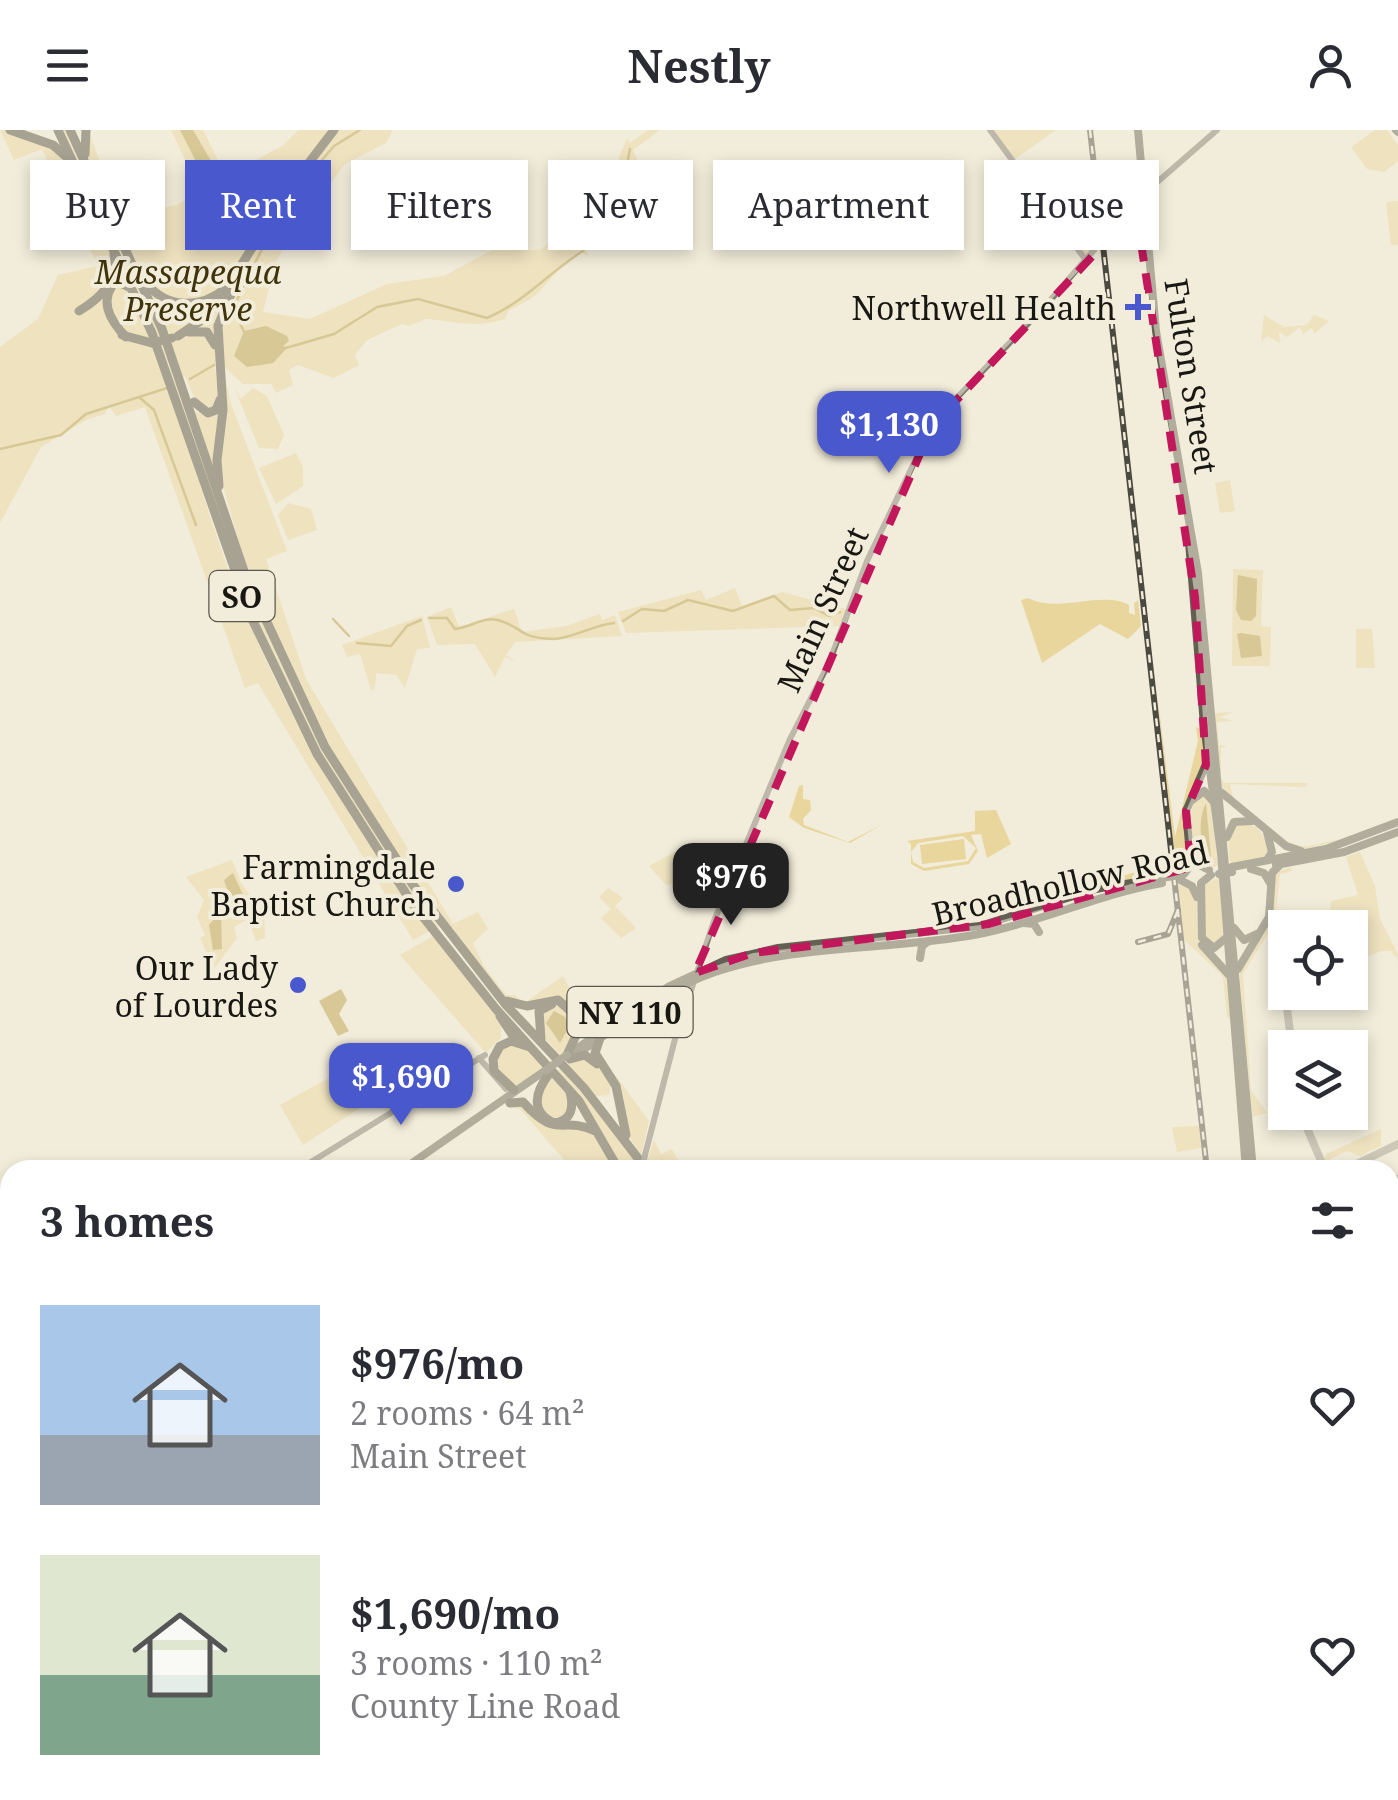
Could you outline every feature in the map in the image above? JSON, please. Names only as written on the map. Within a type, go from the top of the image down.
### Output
[{"type":"highway","points":[[11,130],[22,134],[34,130]]},
{"type":"highway","points":[[11,130],[57,147],[69,160]]},
{"type":"highway","name":"SO","points":[[58,130],[76,160]]},
{"type":"highway","name":"SO","points":[[70,130],[80,160]]},
{"type":"highway","points":[[85,160],[86,130]]},
{"type":"highway","points":[[173,341],[216,305],[288,190],[334,130]]},
{"type":"highway","points":[[112,250],[116,260],[104,308],[111,324],[126,337],[152,342],[173,341],[200,330],[214,340],[220,400],[214,412],[198,409],[173,341]]},
{"type":"highway","name":"SO","points":[[115,250],[147,322],[230,563],[292,708],[377,852],[496,1009],[569,1090],[614,1160]]},
{"type":"highway","name":"SO","points":[[127,250],[173,341],[238,556],[291,680],[340,774],[400,868],[498,996],[584,1088],[638,1160]]},
{"type":"highway","points":[[128,250],[150,288],[177,303],[196,303],[216,296],[244,262]]},
{"type":"highway","points":[[238,556],[218,478],[224,410],[217,337],[222,308],[244,262]]},
{"type":"highway","points":[[126,337],[108,308],[114,282],[130,286],[147,322]]},
{"type":"highway","points":[[104,308],[96,303],[80,312],[106,289]]},
{"type":"highway","points":[[498,996],[523,1006],[558,1000],[591,1029],[610,1025]]},
{"type":"highway","points":[[542,1042],[536,1020],[539,1011],[552,1004],[566,1006],[578,1032],[568,1057],[591,1058],[612,1089],[602,1100],[584,1088]]},
{"type":"highway","points":[[496,1009],[517,1042],[532,1048]]},
{"type":"highway","points":[[492,1073],[495,1049],[504,1026]]},
{"type":"highway","points":[[600,1038],[595,1056],[616,1086],[620,1118],[633,1151]]},
{"type":"highway","points":[[515,1089],[494,1071],[493,1059],[500,1046],[517,1042]]},
{"type":"highway","points":[[482,1056],[495,1049]]},
{"type":"highway","points":[[548,1072],[537,1089],[536,1102],[550,1122],[563,1121],[572,1112],[569,1090]]},
{"type":"highway","points":[[507,1102],[523,1102],[537,1118],[553,1127],[588,1127],[600,1135]]},
{"type":"main road","points":[[990,130],[1085,259]]},
{"type":"main road","name":"Fulton Street","points":[[1135,130],[1138,160]]},
{"type":"main road","name":"Main Street","points":[[1159,180],[1217,130]]},
{"type":"main road","name":"Main Street","points":[[645,1160],[693,977],[734,870],[790,739],[829,663],[867,561],[930,431],[1093,250]]},
{"type":"main road","name":"Fulton Street","points":[[1144,250],[1154,346],[1194,565]]},
{"type":"main road","name":"Fulton Street","points":[[1147,250],[1194,565]]},
{"type":"main road","points":[[1194,565],[1200,680],[1224,884],[1248,1160]]},
{"type":"main road","points":[[1194,565],[1208,710],[1230,867]]},
{"type":"main road","points":[[1200,680],[1208,710]]},
{"type":"main road","points":[[1206,744],[1205,773],[1187,807],[1191,865],[1181,876],[1196,891],[1200,942],[1228,974],[1232,993]]},
{"type":"main road","points":[[1216,777],[1227,801],[1289,848],[1326,849]]},
{"type":"main road","points":[[1217,818],[1210,795],[1202,791],[1194,794],[1189,821],[1193,855],[1215,872],[1201,883],[1203,940],[1212,948],[1226,939],[1224,884]]},
{"type":"main road","points":[[1245,1122],[1228,831],[1244,819],[1256,823],[1270,837],[1272,853],[1266,861]]},
{"type":"main road","name":"Broadhollow Road","points":[[693,977],[726,960],[778,948],[980,926],[1100,888],[1215,872],[1326,849],[1398,822]]},
{"type":"main road","points":[[1352,840],[1366,845],[1384,828]]},
{"type":"main road","name":"Broadhollow Road","points":[[1230,867],[1251,869],[1285,863],[1366,845],[1398,832]]},
{"type":"main road","points":[[1237,979],[1242,958],[1270,914],[1273,870],[1285,863]]},
{"type":"main road","points":[[1232,920],[1236,934],[1247,940],[1256,936],[1267,916],[1269,881],[1251,869]]},
{"type":"main road","name":"Broadhollow Road","points":[[693,977],[769,958],[932,940],[1020,923],[1161,880]]},
{"type":"main road","points":[[1020,923],[1033,924],[1039,932]]},
{"type":"main road","points":[[920,958],[923,945],[932,940]]},
{"type":"main road","name":"NY 110","points":[[424,1160],[610,1025],[693,977]]},
{"type":"main road","name":"NY 110","points":[[568,1057],[693,977]]},
{"type":"main road","points":[[314,1160],[482,1056],[492,1073],[515,1089],[507,1102]]},
{"type":"main road","name":"NY 110","points":[[507,1102],[515,1089],[548,1072]]},
{"type":"highlighted area","points":[[1136,210],[1195,597],[1206,765],[1186,811],[1191,867],[989,924],[753,953],[695,973],[932,426]]},
{"type":"green space","name":"Massapequa Preserve","points":[[0,130],[46,144],[63,160],[47,160],[42,149],[14,160]]},
{"type":"green space","name":"Massapequa Preserve","points":[[63,130],[68,130],[82,160],[77,160]]},
{"type":"green space","name":"Massapequa Preserve","points":[[88,130],[99,160],[90,160],[88,156]]},
{"type":"green space","name":"Massapequa Preserve","points":[[171,130],[203,130],[218,160],[185,160]]},
{"type":"green space","name":"Massapequa Preserve","points":[[298,130],[393,130],[386,143],[345,164],[331,182],[331,160],[256,160],[284,145]]},
{"type":"green space","name":"Massapequa Preserve","points":[[648,130],[660,130],[633,150],[637,160],[618,160],[627,138],[630,143]]},
{"type":"green space","points":[[990,130],[1056,130],[1013,160]]},
{"type":"green space","points":[[1375,130],[1387,130],[1398,145],[1398,161],[1384,172],[1367,169],[1351,147]]},
{"type":"green space","name":"Massapequa Preserve","points":[[185,200],[185,250],[283,250],[263,312],[310,319],[387,284],[444,276],[492,250],[540,250],[548,243],[548,250],[587,250],[589,256],[582,253],[570,261],[537,294],[508,311],[505,319],[474,324],[426,319],[409,326],[402,324],[367,340],[355,355],[359,365],[334,378],[298,365],[289,370],[293,385],[276,393],[271,384],[243,384],[223,366],[230,401],[287,551],[266,559],[306,679],[453,924],[478,912],[488,929],[473,943],[484,966],[506,995],[515,995],[523,1004],[503,995],[408,873],[326,741],[247,570],[219,472],[221,360],[215,363],[218,402],[212,411],[197,404],[185,376],[178,378],[266,629],[322,744],[441,925],[435,928],[380,850],[285,684],[237,570],[173,380],[168,382],[212,524],[261,650],[326,775],[430,931],[413,940],[258,683],[245,688],[145,407],[116,416],[109,406],[105,414],[86,420],[41,447],[0,523],[0,347],[38,319],[58,275],[98,266],[90,250],[109,250],[115,263],[119,250],[165,250],[165,207]]},
{"type":"green space","points":[[1398,201],[1398,245],[1391,245],[1386,202]]},
{"type":"green space","points":[[1078,250],[1093,250],[1085,259]]},
{"type":"green space","points":[[1264,315],[1284,327],[1307,325],[1314,315],[1329,321],[1314,334],[1312,328],[1303,334],[1300,327],[1287,337],[1279,332],[1280,343],[1267,336],[1261,342]]},
{"type":"green space","points":[[232,382],[240,399],[253,388],[267,396],[284,435],[278,449],[259,448]]},
{"type":"green space","points":[[222,402],[214,470],[195,411],[206,415]]},
{"type":"green space","points":[[296,453],[303,467],[303,486],[276,504],[259,468]]},
{"type":"green space","points":[[1230,480],[1235,511],[1220,513],[1215,483]]},
{"type":"green space","points":[[288,503],[311,509],[317,530],[288,540],[278,515]]},
{"type":"green space","points":[[1233,569],[1263,570],[1261,626],[1271,627],[1270,666],[1232,666]]},
{"type":"green space","points":[[735,588],[742,606],[782,592],[846,609],[839,626],[626,633],[618,612],[701,590],[706,600]]},
{"type":"green space","points":[[1021,600],[1053,604],[1118,601],[1129,605],[1129,613],[1135,615],[1134,603],[1138,600],[1141,626],[1128,639],[1100,624],[1042,663]]},
{"type":"green space","points":[[451,607],[459,627],[514,609],[522,632],[567,626],[600,614],[602,620],[615,615],[622,636],[515,642],[506,655],[517,663],[505,657],[495,677],[475,644],[437,645],[427,617]]},
{"type":"green space","points":[[422,616],[430,648],[417,649],[405,688],[396,675],[376,673],[375,689],[371,690],[360,654],[347,657],[342,645]]},
{"type":"green space","points":[[1356,629],[1372,629],[1375,668],[1356,668]]},
{"type":"green space","points":[[1157,693],[1175,837],[1198,741],[1196,727],[1201,729],[1205,762],[1184,810],[1189,866],[1175,873]]},
{"type":"green space","points":[[1233,712],[1220,717],[1233,721],[1217,722],[1219,745],[1227,746],[1221,748],[1221,778],[1225,783],[1308,783],[1305,787],[1230,784],[1234,801],[1297,845],[1338,841],[1296,851],[1227,800],[1220,789],[1212,718],[1215,713]]},
{"type":"green space","points":[[803,785],[803,799],[810,800],[811,810],[803,819],[804,825],[848,842],[883,824],[850,843],[804,828],[789,817],[799,786]]},
{"type":"green space","points":[[1201,793],[1212,802],[1218,866],[1207,868],[1194,854],[1189,832],[1192,809]]},
{"type":"green space","points":[[996,810],[1011,844],[987,858],[981,834],[971,835],[978,851],[969,864],[924,871],[911,864],[911,852],[911,844],[907,841],[975,831],[975,811]],"holes":[[[963,836],[976,848],[968,861],[924,868],[913,862],[911,852],[918,843]]]},
{"type":"green space","points":[[1236,823],[1260,831],[1269,857],[1230,864],[1228,838]]},
{"type":"green space","points":[[964,839],[966,859],[922,864],[920,845]]},
{"type":"green space","points":[[688,845],[676,881],[667,886],[649,866]]},
{"type":"green space","points":[[1360,852],[1375,886],[1380,919],[1398,954],[1394,981],[1397,958],[1391,951],[1368,956],[1368,910],[1330,910],[1331,901],[1358,895],[1346,857]]},
{"type":"green space","points":[[1168,854],[1170,873],[1061,894],[1132,873],[1168,868]]},
{"type":"green space","points":[[232,860],[243,886],[264,911],[265,938],[256,941],[248,919],[234,927],[237,938],[214,969],[200,938],[205,935],[197,917],[204,900],[186,877]]},
{"type":"green space","points":[[1291,867],[1292,871],[1280,874],[1276,910],[1272,910],[1273,873]]},
{"type":"green space","points":[[1220,877],[1225,936],[1217,946],[1205,942],[1202,885]]},
{"type":"green space","points":[[1176,884],[1188,887],[1196,897],[1199,945],[1229,981],[1232,1018],[1227,1018],[1223,976],[1183,939]]},
{"type":"green space","points":[[608,888],[623,898],[615,906],[636,928],[621,938],[601,918],[611,909],[599,897]]},
{"type":"green space","points":[[1268,920],[1268,933],[1243,974],[1251,1090],[1267,1113],[1252,1117],[1239,968]]},
{"type":"green space","points":[[433,936],[501,1022],[501,1038],[486,1053],[400,955]]},
{"type":"green space","points":[[563,976],[588,1021],[599,1022],[598,1026],[585,1024],[562,1002],[523,1004]]},
{"type":"green space","points":[[552,1005],[564,1007],[575,1025],[571,1047],[560,1056],[539,1031],[538,1019]]},
{"type":"green space","points":[[511,1043],[525,1047],[546,1066],[518,1088],[497,1071],[498,1050]]},
{"type":"green space","points":[[599,1053],[649,1121],[641,1156],[625,1130],[619,1091]]},
{"type":"green space","points":[[575,1059],[592,1060],[611,1085],[609,1095],[595,1096],[567,1064]]},
{"type":"green space","points":[[354,1064],[359,1073],[345,1081],[360,1108],[303,1145],[280,1105]]},
{"type":"green space","points":[[563,1068],[636,1160],[618,1160],[582,1100],[558,1071]]},
{"type":"green space","points":[[554,1074],[568,1095],[569,1114],[556,1122],[544,1115],[539,1091]]},
{"type":"green space","points":[[518,1103],[537,1120],[591,1131],[609,1160],[564,1160],[520,1109],[513,1108]]},
{"type":"green space","points":[[1199,1126],[1201,1148],[1177,1152],[1172,1127]]},
{"type":"green space","points":[[1381,1129],[1381,1146],[1360,1156],[1347,1151],[1324,1160],[1326,1154]]},
{"type":"green space","points":[[654,1140],[661,1154],[672,1149],[678,1160],[648,1160]]},
{"type":"shaded area","points":[[180,130],[193,130],[210,160],[195,160]]},
{"type":"shaded area","points":[[266,326],[287,336],[289,341],[283,346],[288,347],[273,363],[247,367],[234,356],[244,331]]},
{"type":"shaded area","points":[[1238,575],[1257,579],[1256,616],[1251,621],[1241,620],[1236,610]]},
{"type":"shaded area","points":[[1237,634],[1260,636],[1262,656],[1241,658]]},
{"type":"shaded area","points":[[1206,803],[1211,857],[1203,845],[1201,830]]},
{"type":"shaded area","points":[[233,873],[244,897],[238,906],[233,906],[224,880]]},
{"type":"shaded area","points":[[221,911],[222,949],[213,950],[209,925]]},
{"type":"shaded area","points":[[341,989],[347,1000],[339,1014],[349,1031],[338,1036],[319,1001]]},
{"type":"shaded area","points":[[554,1011],[565,1017],[569,1027],[560,1043],[546,1023]]},
{"type":"waterway","points":[[245,334],[233,308],[261,251],[278,232],[316,167],[334,146],[360,130]]},
{"type":"waterway","points":[[286,348],[334,334],[377,307],[418,299],[487,318],[501,311],[583,251],[601,231],[617,199],[630,149]]},
{"type":"waterway","points":[[190,379],[214,365]]},
{"type":"waterway","points":[[0,449],[61,435],[86,414],[167,388]]},
{"type":"waterway","points":[[139,397],[154,410],[196,525]]},
{"type":"waterway","points":[[623,621],[642,609],[664,611],[688,600],[733,611],[774,596],[790,610],[814,608],[829,616],[840,612]]},
{"type":"waterway","points":[[429,618],[447,618],[455,629],[495,620],[527,635],[552,639],[614,623]]},
{"type":"waterway","points":[[333,619],[349,636]]},
{"type":"waterway","points":[[357,643],[391,646],[407,626],[421,620]]},
{"type":"taxiway","points":[[1287,1010],[1290,1030]]},
{"type":"taxiway","points":[[1308,1130],[1321,1160]]},
{"type":"taxiway","points":[[1365,1160],[1398,1144]]},
{"type":"railway","points":[[1090,130],[1206,1160]]},
{"type":"railway","points":[[1138,942],[1168,934],[1178,910]]},
{"type":"place","name":"Northwell Health","points":[[1138,307]]},
{"type":"place","name":"Farmingdale Baptist Church","points":[[456,884]]},
{"type":"place","name":"Our Lady of Lourdes","points":[[298,985]]}]
